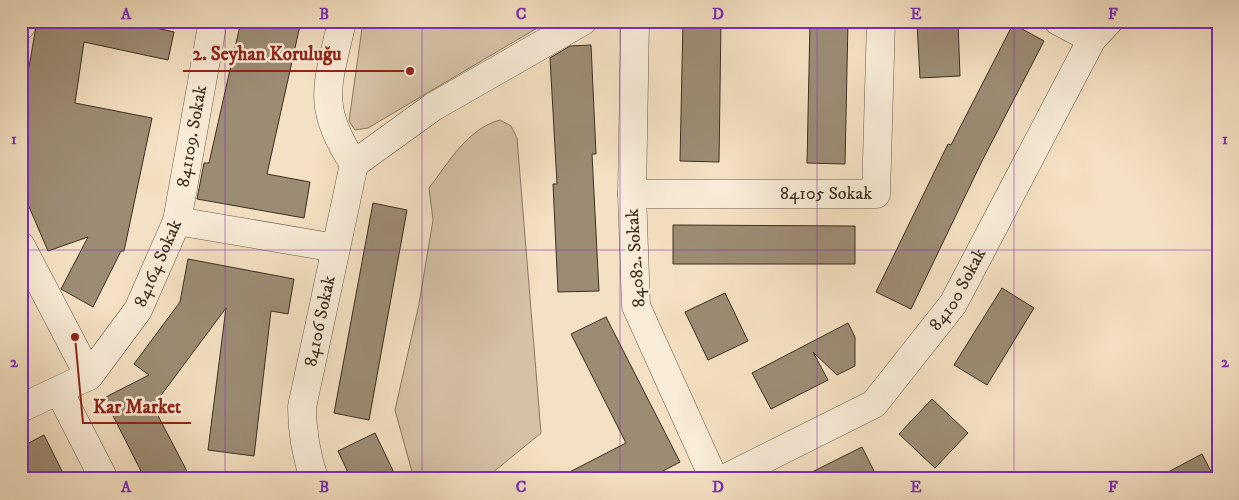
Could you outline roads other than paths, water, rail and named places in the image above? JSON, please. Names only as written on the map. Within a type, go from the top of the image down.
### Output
[{"type":"street","points":[[21,26],[22,21]]},
{"type":"street","name":"841109. Sokak","points":[[177,221],[213,21]]},
{"type":"street","points":[[342,21],[327,91],[333,126],[354,164],[433,106],[583,21]]},
{"type":"street","name":"84082. Sokak","points":[[635,21],[632,194],[636,306],[714,479]]},
{"type":"street","name":"84105 Sokak","points":[[632,194],[876,194],[881,21]]},
{"type":"street","points":[[1058,21],[1100,30]]},
{"type":"street","name":"84100 Sokak","points":[[724,479],[874,404],[952,304],[1100,30]]},
{"type":"street","name":"84106 Sokak","points":[[314,479],[302,433],[302,407],[354,164]]},
{"type":"street","name":"84164 Sokak","points":[[21,408],[89,376],[138,310],[177,221],[336,248]]},
{"type":"street","points":[[21,246],[89,376]]},
{"type":"street","points":[[59,391],[104,479]]},
{"type":"place","name":"2. Seyhan Koruluğu","points":[[410,71]]},
{"type":"place","name":"Kar Market","points":[[75,337]]}]
